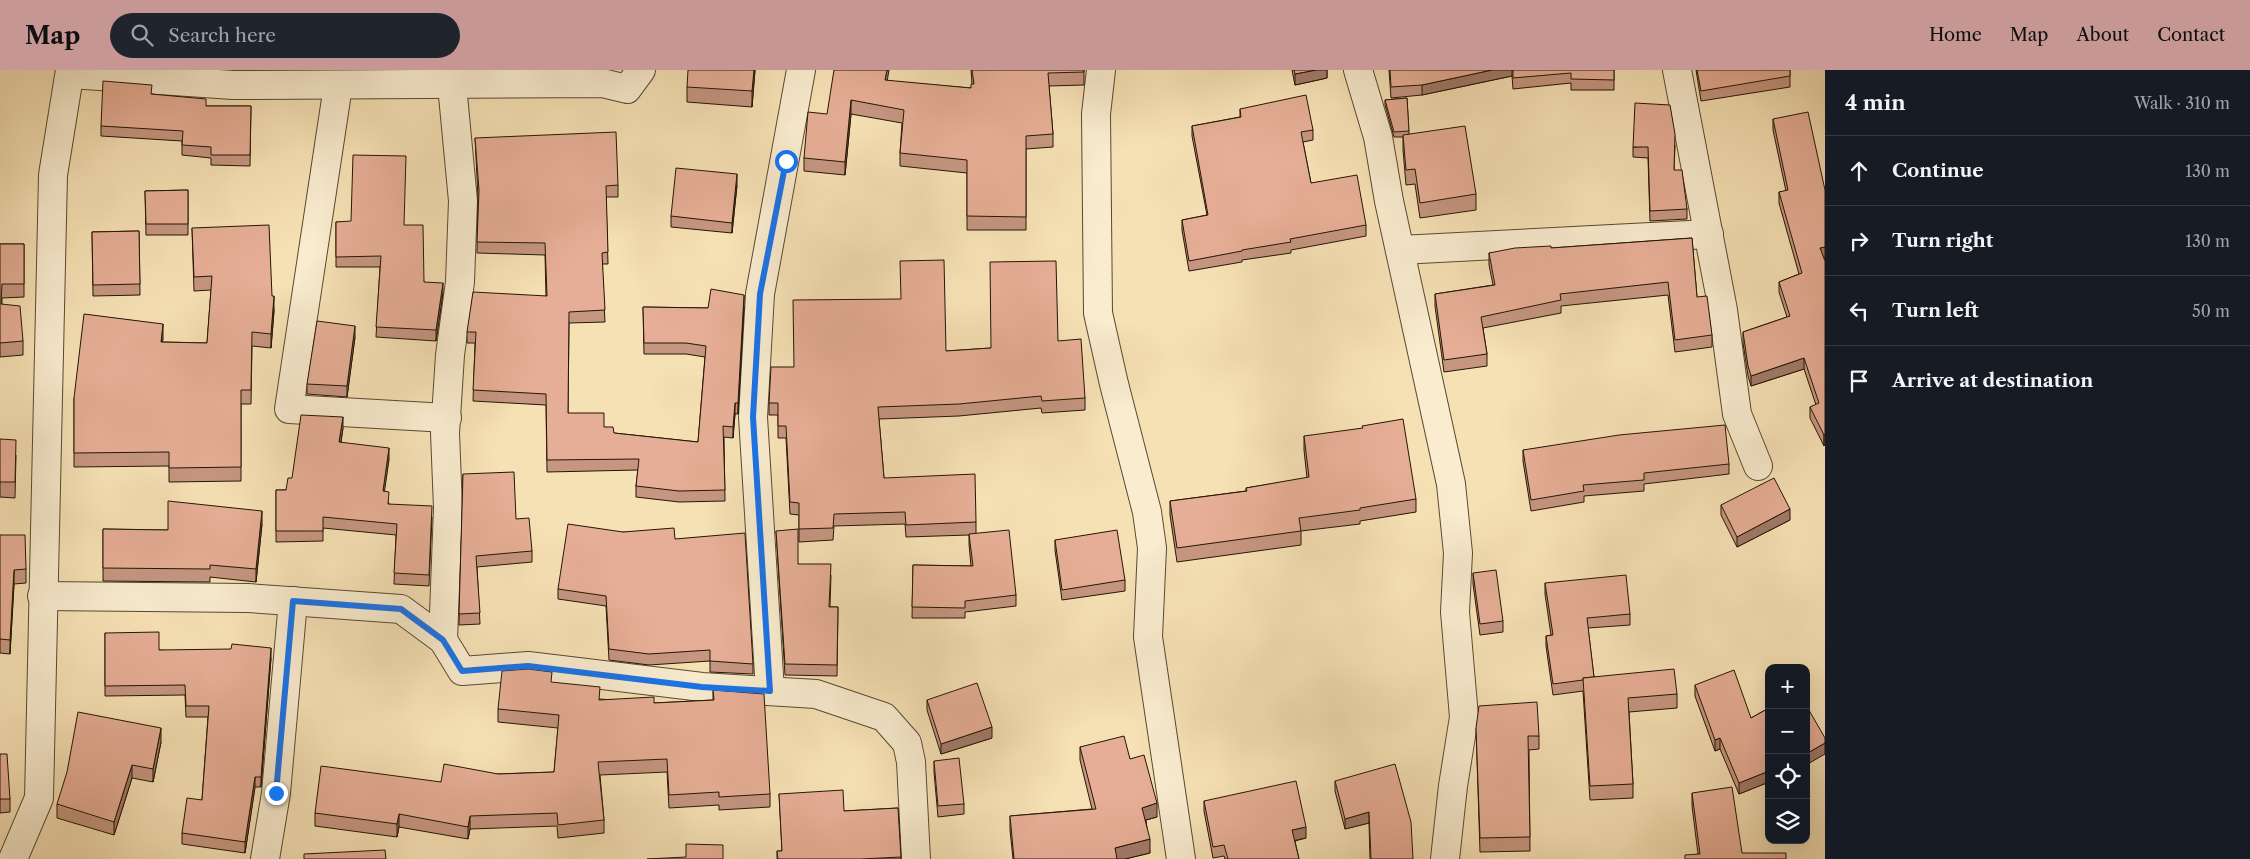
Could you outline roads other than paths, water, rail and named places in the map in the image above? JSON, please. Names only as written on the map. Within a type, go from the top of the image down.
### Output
[{"type":"street","points":[[13,859],[38,798],[53,175],[70,72],[233,78],[338,86],[602,84],[626,89],[641,73],[641,70]]},
{"type":"street","points":[[770,691],[753,417],[760,294],[801,70]]},
{"type":"street","points":[[1102,70],[1096,123],[1098,313],[1147,512],[1152,548],[1148,636],[1181,859]]},
{"type":"street","points":[[1358,70],[1378,138],[1388,201],[1451,484],[1458,553],[1455,612],[1464,717],[1453,786],[1445,859]]},
{"type":"street","points":[[1677,70],[1710,234],[1738,414],[1758,466]]},
{"type":"street","points":[[443,640],[448,508],[447,418],[450,355],[460,282],[463,201],[452,85]]},
{"type":"street","points":[[338,86],[289,409],[447,418]]},
{"type":"street","points":[[1400,250],[1710,234]]},
{"type":"street","points":[[42,596],[248,598],[401,609],[443,640],[462,671],[528,666],[702,687],[816,694],[884,717],[907,743],[911,762],[916,859]]},
{"type":"street","points":[[265,859],[276,793],[293,601]]}]
